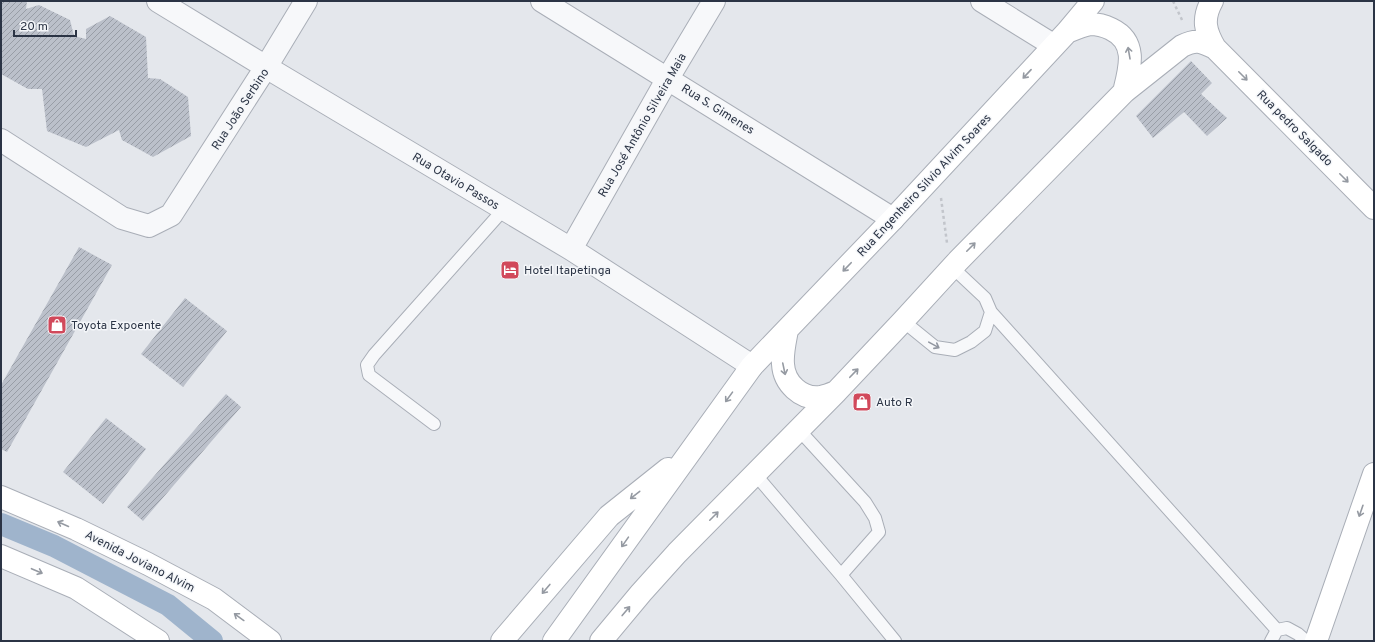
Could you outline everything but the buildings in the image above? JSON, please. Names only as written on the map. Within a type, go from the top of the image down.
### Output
[{"type":"main road","name":"Rua Engenheiro Silvio Alvim Soares","points":[[554,641],[752,366],[893,219],[1093,1]]},
{"type":"main road","points":[[1212,1],[1205,23],[1208,36],[1215,48]]},
{"type":"main road","points":[[1060,38],[1090,24],[1104,25],[1116,31],[1126,41],[1131,54],[1130,70],[1124,92]]},
{"type":"main road","points":[[601,641],[641,592],[672,559],[836,392],[955,264],[1124,92],[1182,46],[1191,41],[1202,42],[1215,48]]},
{"type":"main road","name":"Rua pedro Salgado","points":[[1215,48],[1374,208]]},
{"type":"main road","points":[[787,330],[783,350],[783,365],[786,378],[794,389],[806,395],[820,397],[836,392]]},
{"type":"main road","points":[[502,641],[609,516],[688,454]]},
{"type":"main road","points":[[1316,641],[1374,474]]},
{"type":"main road","name":"Avenida Joviano Alvim","points":[[1,497],[76,529],[141,560],[214,599],[270,641]]},
{"type":"main road","points":[[1,556],[76,588],[158,641]]},
{"type":"street","name":"Rua Otavio Passos","points":[[158,1],[571,249],[752,366]]},
{"type":"street","name":"Rua João Serbino","points":[[1,140],[122,218],[149,226],[171,215],[266,67],[306,1]]},
{"type":"street","name":"Rua S. Gimenes","points":[[542,1],[893,219]]},
{"type":"street","name":"Rua José Antônio Silveira Maia","points":[[571,249],[668,78],[714,1]]},
{"type":"street","points":[[982,1],[1060,38]]},
{"type":"lane","points":[[434,424],[369,375],[367,364],[504,209]]},
{"type":"lane","points":[[955,264],[985,298],[990,312],[1274,636],[1287,628],[1298,634],[1306,641]]},
{"type":"lane","points":[[903,321],[935,347],[955,350],[971,342],[985,331],[990,312]]},
{"type":"lane","points":[[799,430],[865,502],[875,518],[879,532],[842,575]]},
{"type":"lane","points":[[755,474],[842,575],[895,641]]},
{"type":"path","points":[[930,178],[940,187],[948,251],[955,264]]},
{"type":"waterway","points":[[1,524],[54,546],[168,605],[212,641]]},
{"type":"place","name":"Hotel Itapetinga","points":[[510,270]]},
{"type":"place","name":"Toyota Expoente","points":[[57,325]]},
{"type":"place","name":"Auto R","points":[[862,402]]}]
